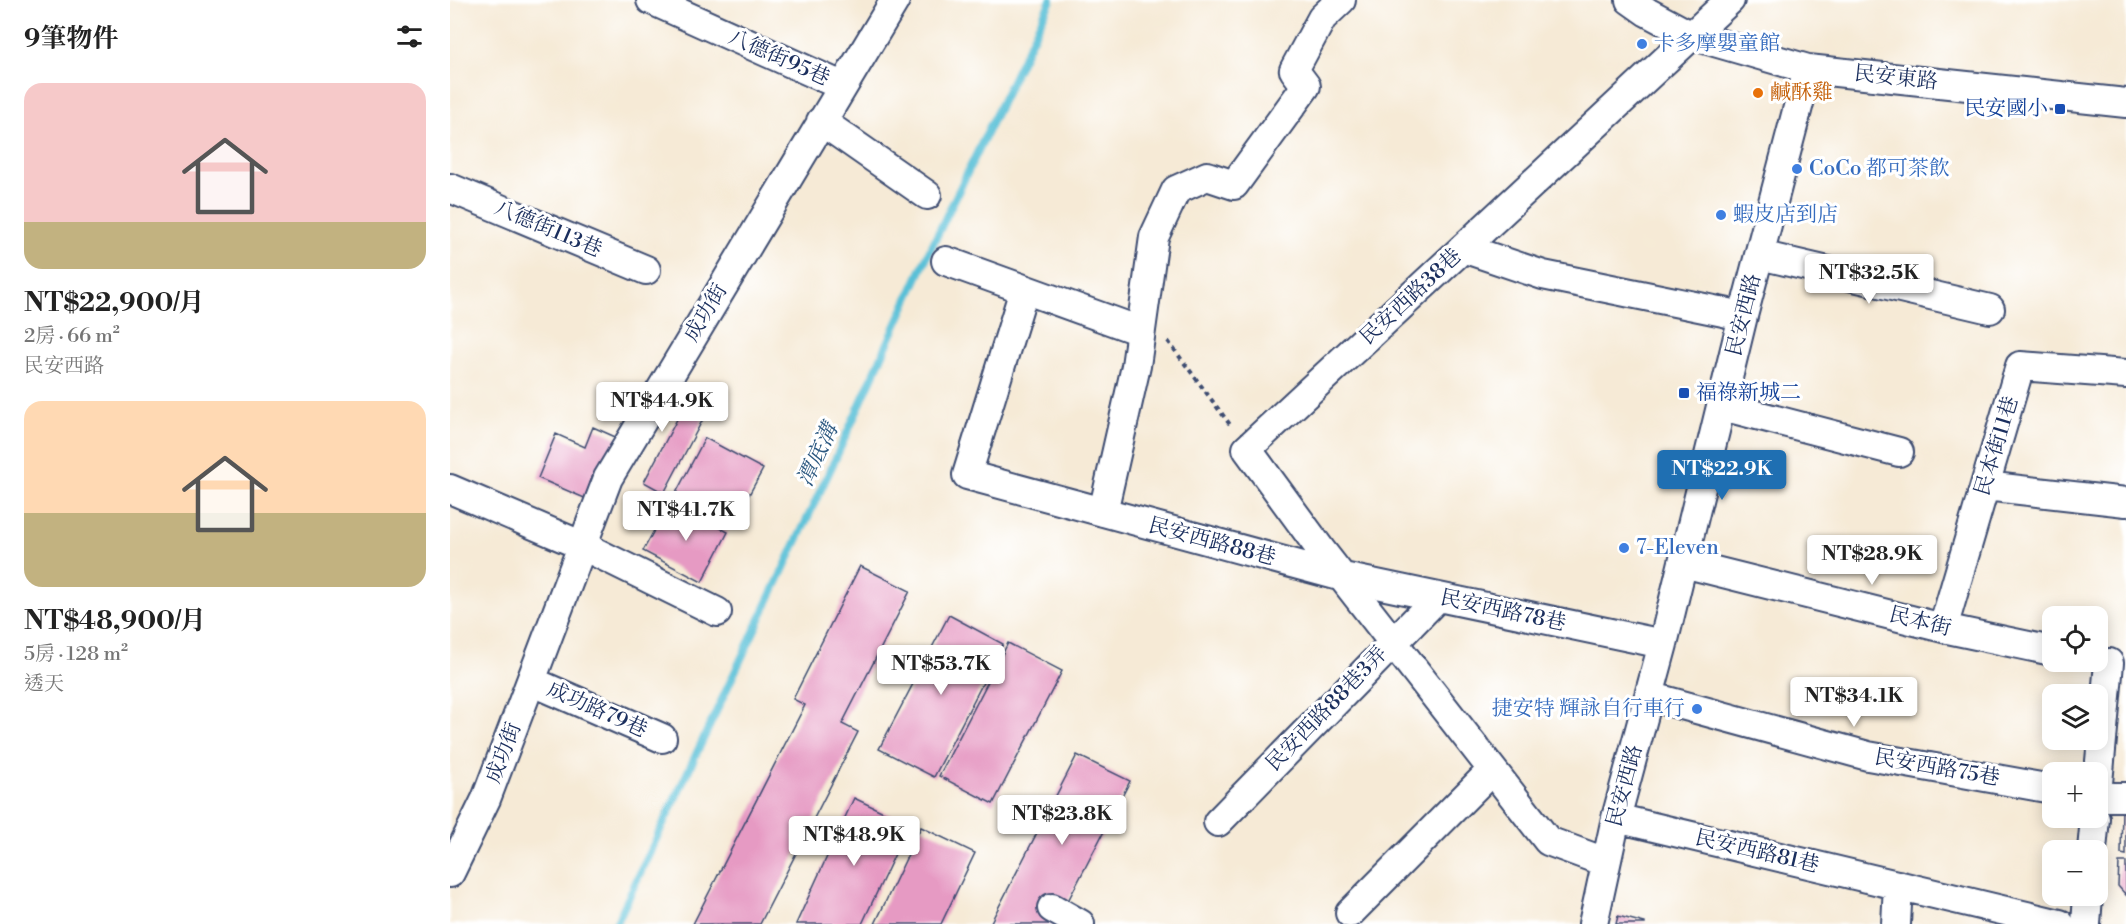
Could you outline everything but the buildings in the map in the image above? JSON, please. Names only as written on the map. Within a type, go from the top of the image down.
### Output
[{"type":"street","name":"八德街95巷","points":[[651,0],[842,86]]},
{"type":"street","name":"成功街","points":[[451,870],[486,799],[608,478],[842,86],[896,0]]},
{"type":"street","points":[[1103,512],[1136,366],[1154,237],[1176,190],[1207,176],[1234,185],[1306,86],[1294,70],[1322,18],[1341,0]]},
{"type":"street","points":[[1630,0],[1690,35],[1808,69]]},
{"type":"street","name":"民安西路38巷","points":[[1247,449],[1730,0]]},
{"type":"street","name":"民安東路","points":[[1808,69],[2126,103]]},
{"type":"street","name":"民安西路","points":[[1593,924],[1605,861],[1663,644],[1743,316],[1808,69]]},
{"type":"street","points":[[821,121],[927,195]]},
{"type":"street","name":"八德街113巷","points":[[450,188],[645,270]]},
{"type":"street","points":[[1463,248],[1543,275],[1743,316]]},
{"type":"street","points":[[1760,255],[1990,309]]},
{"type":"street","points":[[946,261],[1140,331]]},
{"type":"street","name":"民安西路88巷","points":[[1024,290],[967,475],[1343,577]]},
{"type":"street","name":"民本街11巷","points":[[1943,628],[2020,366],[2126,374]]},
{"type":"street","points":[[1722,406],[1899,452]]},
{"type":"street","points":[[1247,449],[1343,577],[1548,841],[1605,861]]},
{"type":"street","points":[[1985,486],[2126,502]]},
{"type":"street","points":[[450,489],[583,546],[717,612]]},
{"type":"street","name":"民本街","points":[[1683,563],[1943,628],[2042,649]]},
{"type":"street","name":"民安西路78巷","points":[[1343,577],[1663,644]]},
{"type":"street","name":"民安西路88巷3弄","points":[[1218,822],[1438,597]]},
{"type":"street","points":[[2100,762],[2111,662]]},
{"type":"street","name":"成功路79巷","points":[[531,681],[662,738]]},
{"type":"street","name":"民安西路75巷","points":[[1649,696],[1868,756],[2042,787]]},
{"type":"street","points":[[1350,913],[1492,770]]},
{"type":"street","points":[[2108,796],[2126,797]]},
{"type":"street","name":"民安西路81巷","points":[[1616,818],[2060,924]]},
{"type":"street","points":[[1896,924],[1898,885]]},
{"type":"street","points":[[2086,924],[2087,906]]},
{"type":"street","points":[[1052,908],[1080,924]]},
{"type":"path","points":[[1140,331],[1169,342],[1247,449]]},
{"type":"waterway","name":"潭底溝","points":[[616,924],[833,464],[930,250],[1051,0]]},
{"type":"place","name":"卡多摩嬰童館","points":[[1642,44]]},
{"type":"place","name":"鹹酥雞","points":[[1758,93]]},
{"type":"place","name":"民安國小","points":[[2060,109]]},
{"type":"place","name":"CoCo 都可茶飲","points":[[1797,169]]},
{"type":"place","name":"蝦皮店到店","points":[[1721,215]]},
{"type":"place","name":"福祿新城二","points":[[1684,393]]},
{"type":"place","name":"7-Eleven","points":[[1624,548]]},
{"type":"place","name":"捷安特 輝詠自行車行","points":[[1697,709]]}]
